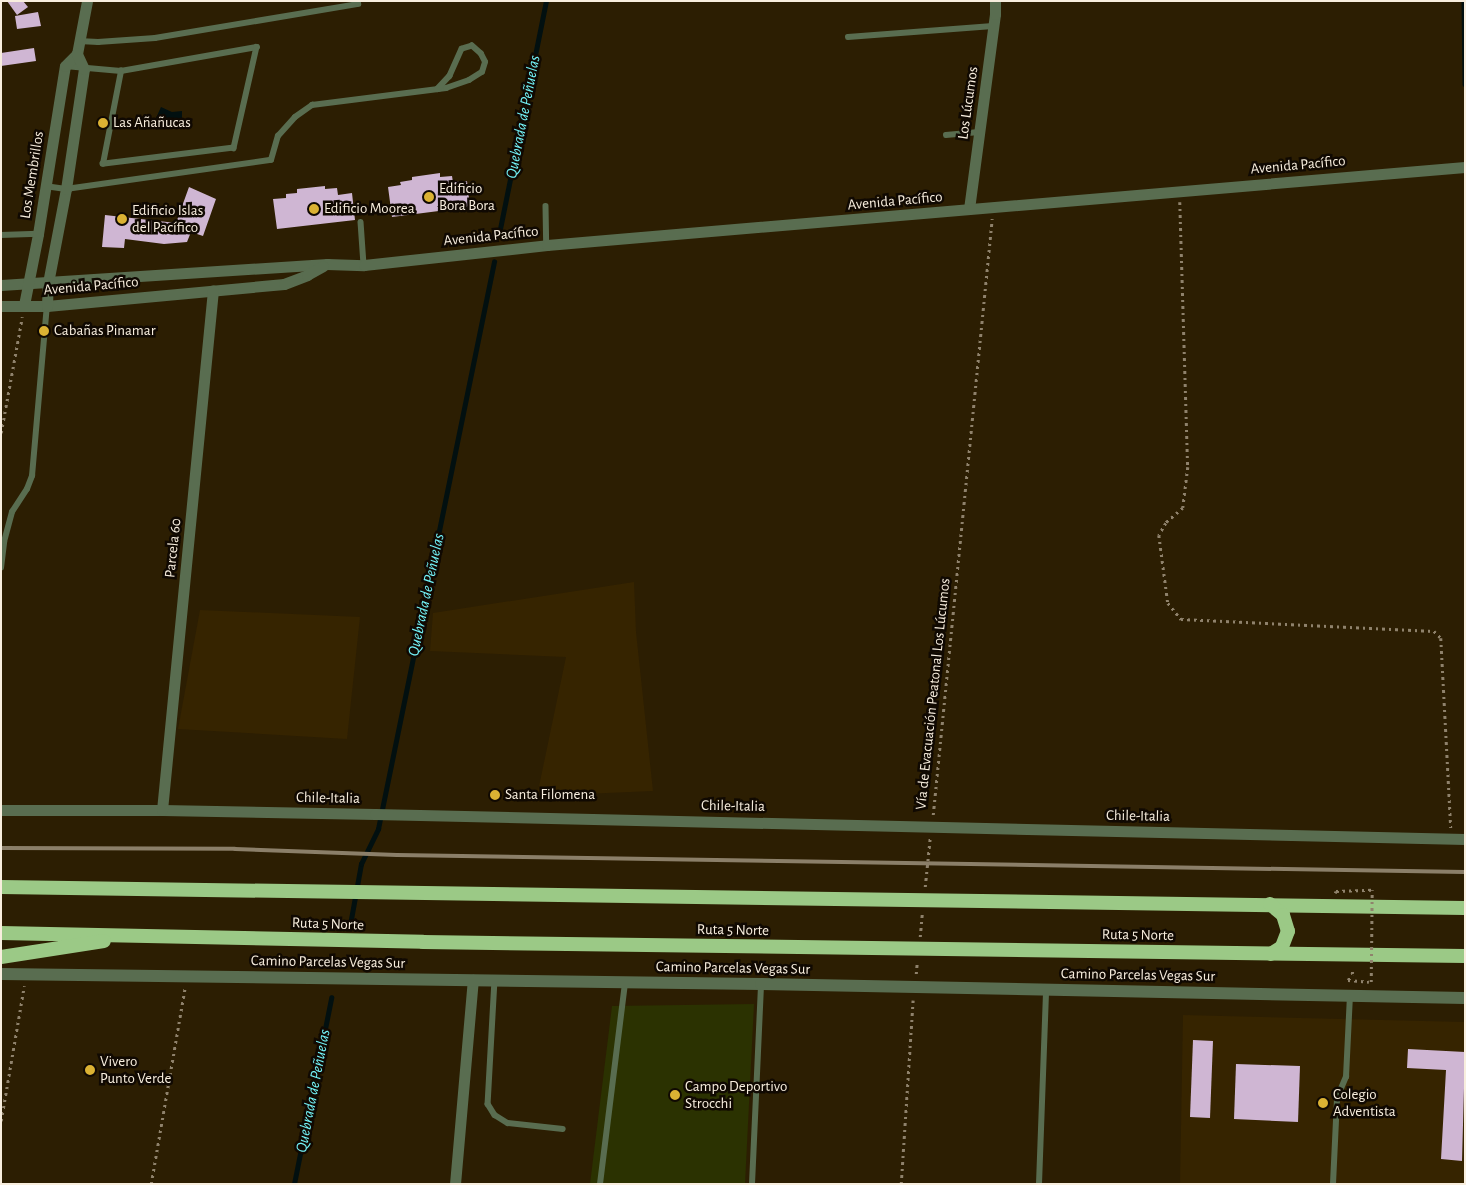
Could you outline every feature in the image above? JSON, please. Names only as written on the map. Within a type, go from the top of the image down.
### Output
[{"type":"highway","points":[[1,887],[1465,908]]},
{"type":"highway","points":[[1270,904],[1283,915],[1288,926],[1285,942],[1271,954]]},
{"type":"highway","name":"Ruta 5 Norte","points":[[1,933],[423,942],[1465,956]]},
{"type":"highway","points":[[1,957],[143,935]]},
{"type":"street","points":[[47,306],[48,283],[66,189],[84,69],[77,54],[87,1]]},
{"type":"street","name":"Los Lúcumos","points":[[969,209],[995,1]]},
{"type":"street","points":[[65,66],[77,54]]},
{"type":"street","name":"Los Membrillos","points":[[24,306],[38,234],[65,66]]},
{"type":"street","name":"Avenida Pacífico","points":[[1,285],[28,285],[327,264],[364,265],[547,245],[1465,167]]},
{"type":"street","name":"Avenida Pacífico","points":[[1,306],[47,306],[284,284],[307,275],[327,264]]},
{"type":"street","name":"Parcela 60","points":[[162,810],[213,290]]},
{"type":"street","name":"Chile-Italia","points":[[1,810],[162,810],[381,814],[1465,839]]},
{"type":"street","name":"Camino Parcelas Vegas Sur","points":[[1,974],[761,984],[1465,998]]},
{"type":"street","points":[[455,1184],[473,980]]},
{"type":"lane","points":[[79,41],[155,38],[358,4],[358,1]]},
{"type":"lane","points":[[848,37],[993,26]]},
{"type":"lane","points":[[45,186],[66,189],[271,160],[278,136],[295,117],[312,106],[438,89],[469,80],[482,72],[485,62],[481,54],[472,46],[462,49],[450,76],[438,89]]},
{"type":"lane","points":[[65,66],[121,71],[257,47],[234,148],[103,164],[121,71]]},
{"type":"lane","points":[[946,135],[979,132]]},
{"type":"lane","points":[[546,206],[547,245]]},
{"type":"lane","points":[[361,222],[364,265]]},
{"type":"lane","points":[[1,235],[38,234]]},
{"type":"lane","points":[[1,568],[4,542],[12,512],[28,490],[32,476],[47,306]]},
{"type":"lane","points":[[495,980],[488,1104],[495,1115],[508,1123],[563,1129]]},
{"type":"lane","points":[[600,1184],[625,983]]},
{"type":"lane","points":[[752,1184],[761,984]]},
{"type":"lane","points":[[1039,1184],[1046,990]]},
{"type":"lane","points":[[1333,1184],[1337,1098],[1346,1077],[1350,996]]},
{"type":"path","points":[[1180,191],[1188,467],[1182,508],[1166,523],[1159,535],[1168,604],[1181,619],[1434,631],[1441,638],[1452,839]]},
{"type":"path","name":"Vía de Evacuación Peatonal Los Lúcumos","points":[[901,1184],[914,987],[932,828],[992,207]]},
{"type":"path","points":[[1,433],[24,306]]},
{"type":"path","points":[[1348,890],[1372,890],[1370,982],[1348,980]]},
{"type":"path","points":[[1,1121],[26,975]]},
{"type":"path","points":[[151,1184],[186,977]]},
{"type":"shaded area","points":[[161,107],[172,112],[182,111],[182,123],[170,124],[156,118]]},
{"type":"shaded area","points":[[634,582],[636,632],[653,791],[537,796],[566,657],[430,651],[433,613]]},
{"type":"shaded area","points":[[200,610],[360,617],[347,739],[178,729]]},
{"type":"shaded area","name":"Colegio Adventista","points":[[1183,1015],[1465,1022],[1465,1184],[1180,1184]]},
{"type":"green space","name":"Campo Deportivo Strocchi","points":[[754,1004],[745,1184],[590,1184],[612,1006]]},
{"type":"building","points":[[7,1],[23,1],[28,7],[17,15]]},
{"type":"building","points":[[38,12],[41,26],[17,29],[15,16]]},
{"type":"building","points":[[34,48],[36,61],[1,66],[1,53]]},
{"type":"building","name":"Edificio Bora Bora","points":[[440,173],[440,177],[452,176],[453,182],[467,181],[470,207],[392,217],[388,187],[401,185],[400,182],[412,180],[412,177]]},
{"type":"building","name":"Edificio Moorea","points":[[325,186],[325,189],[337,188],[338,195],[352,193],[355,220],[277,229],[273,199],[286,198],[286,194],[297,193],[297,189]]},
{"type":"building","name":"Edificio Islas del Pacífico","points":[[189,187],[216,199],[203,236],[191,232],[187,242],[164,244],[125,239],[124,248],[102,247],[105,215],[176,223]]},
{"type":"building","points":[[1193,1040],[1213,1041],[1210,1118],[1190,1117]]},
{"type":"building","points":[[1408,1049],[1465,1052],[1462,1161],[1441,1159],[1446,1070],[1407,1068]]},
{"type":"building","points":[[1236,1064],[1300,1066],[1298,1122],[1234,1119]]},
{"type":"waterway","name":"Quebrada de Peñuelas","points":[[499,234],[546,1]]},
{"type":"waterway","points":[[1464,1],[1465,84]]},
{"type":"waterway","name":"Quebrada de Peñuelas","points":[[350,925],[361,864],[378,829],[494,262]]},
{"type":"waterway","name":"Quebrada de Peñuelas","points":[[294,1184],[331,998]]},
{"type":"railway","points":[[1,848],[235,849],[397,855],[1465,872]]},
{"type":"place","name":"Las Añañucas","points":[[103,123]]},
{"type":"place","name":"Edificio Bora Bora","points":[[429,197]]},
{"type":"place","name":"Edificio Moorea","points":[[314,209]]},
{"type":"place","name":"Edificio Islas del Pacífico","points":[[122,219]]},
{"type":"place","name":"Cabañas Pinamar","points":[[44,331]]},
{"type":"place","name":"Santa Filomena","points":[[495,795]]},
{"type":"place","name":"Vivero Punto Verde","points":[[90,1070]]},
{"type":"place","name":"Campo Deportivo Strocchi","points":[[675,1095]]},
{"type":"place","name":"Colegio Adventista","points":[[1323,1103]]}]
